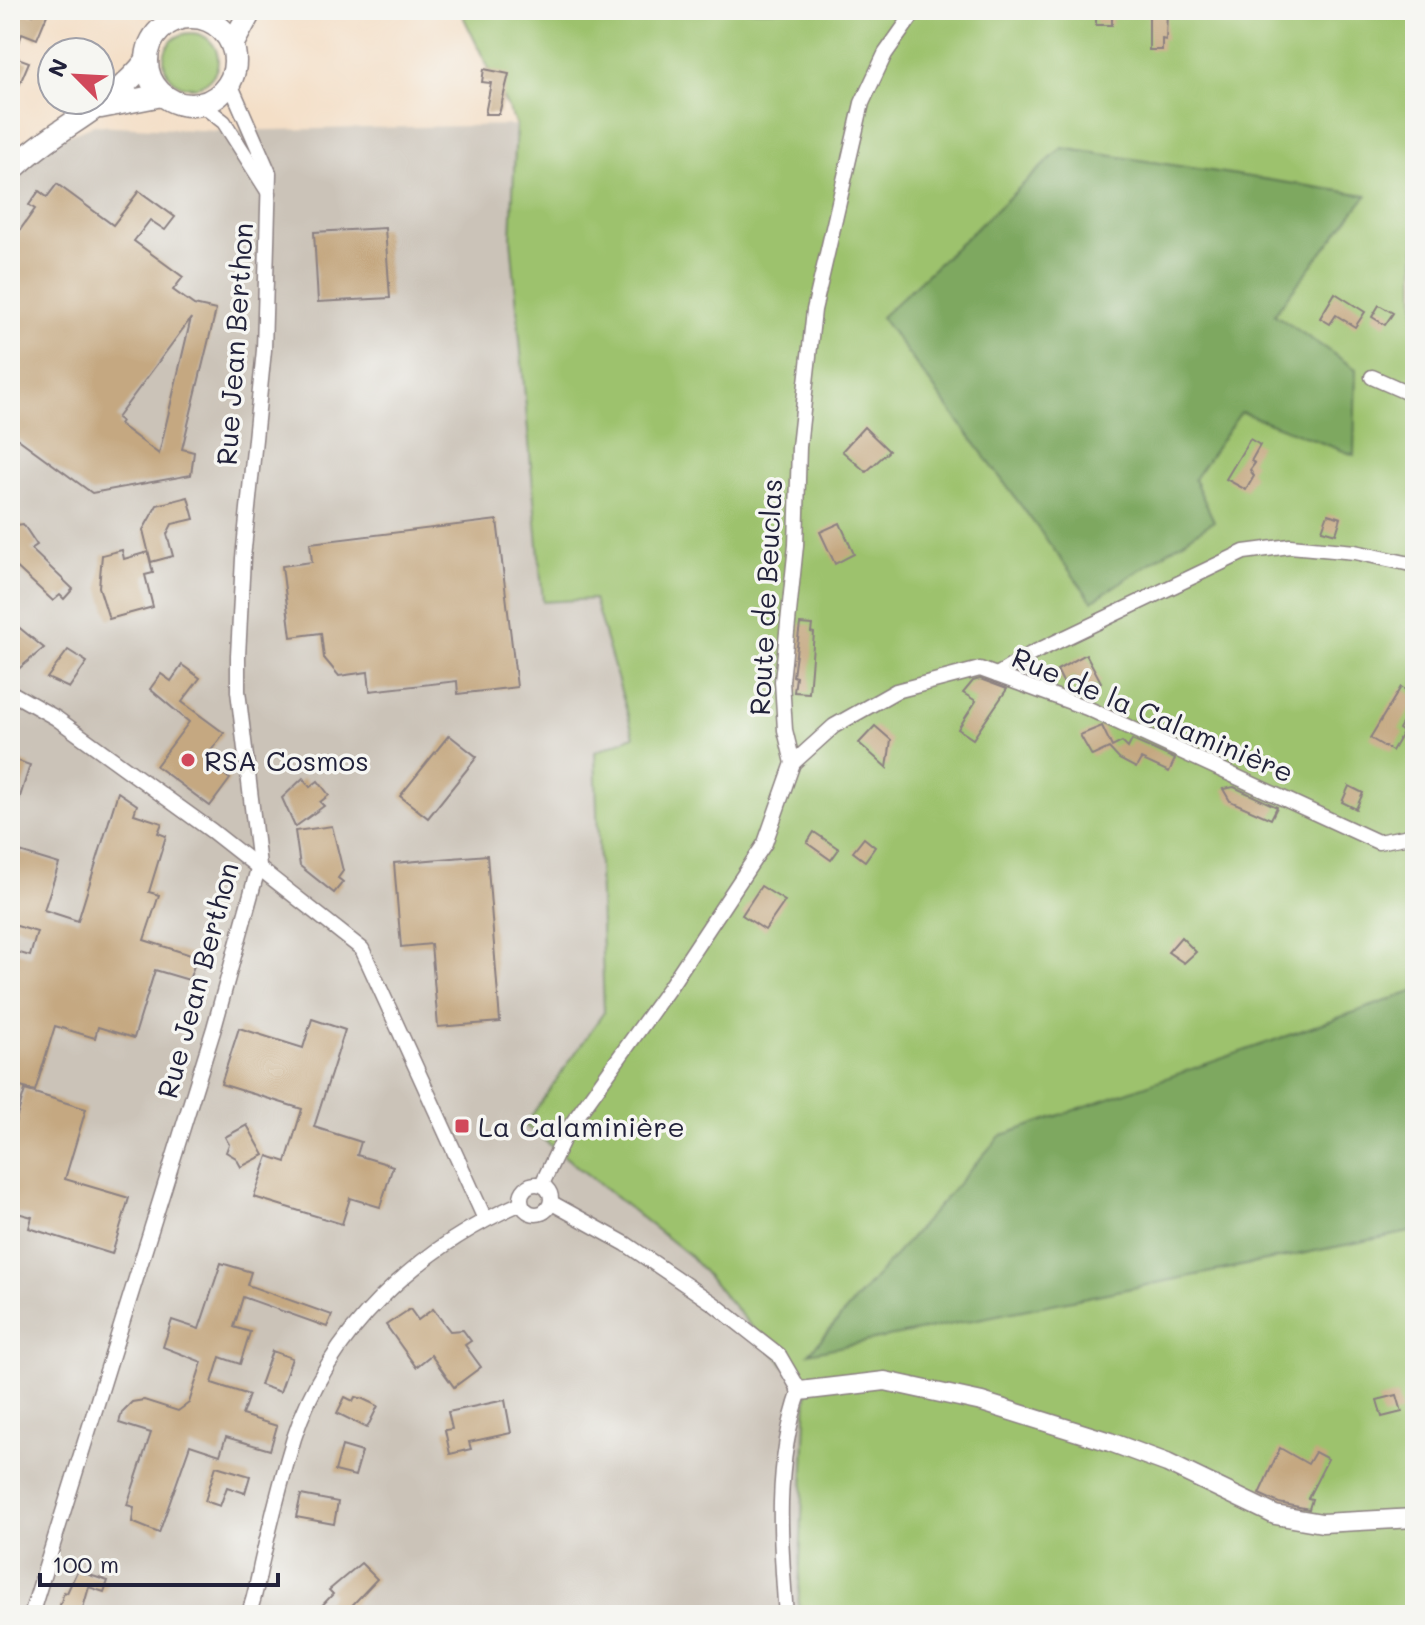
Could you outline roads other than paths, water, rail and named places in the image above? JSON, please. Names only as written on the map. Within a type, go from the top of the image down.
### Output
[{"type":"main road","points":[[232,45],[214,15],[183,17],[163,27],[149,47],[147,60],[154,85],[162,95],[180,104],[201,104],[218,95],[229,81],[233,69],[232,45],[251,10]]},
{"type":"main road","points":[[116,91],[133,78],[147,60]]},
{"type":"main road","points":[[116,104],[162,95]]},
{"type":"main road","points":[[12,166],[80,116]]},
{"type":"street","name":"Route de Beuclas","points":[[793,763],[785,730],[782,681],[796,545],[801,416],[814,310],[862,103],[885,54],[916,10]]},
{"type":"street","name":"Rue Jean Berthon","points":[[31,1615],[214,1028],[259,865],[238,691],[238,656],[244,543],[264,350],[269,173],[229,81]]},
{"type":"street","points":[[201,104],[224,122],[269,193]]},
{"type":"street","points":[[1372,377],[1415,396]]},
{"type":"street","points":[[997,675],[1031,654],[1244,552],[1290,546],[1355,552],[1415,565]]},
{"type":"street","name":"Rue de la Calaminière","points":[[793,763],[834,726],[896,691],[980,669],[1087,708],[1378,842],[1415,835]]},
{"type":"street","points":[[10,692],[56,718],[259,865],[362,949],[485,1219]]},
{"type":"street","points":[[542,1184],[568,1129],[669,988],[765,843],[793,763]]},
{"type":"street","points":[[248,1615],[295,1436],[322,1373],[366,1311],[485,1219],[519,1204],[532,1184],[549,1188],[552,1203],[626,1244],[714,1304],[779,1355],[800,1391],[790,1420],[781,1487],[786,1615]]},
{"type":"street","points":[[519,1204],[523,1212],[539,1214],[552,1203]]},
{"type":"street","points":[[800,1391],[885,1381],[982,1402],[1110,1442],[1167,1463],[1275,1515],[1322,1523],[1415,1518]]},
{"type":"place","name":"RSA Cosmos","points":[[188,760]]},
{"type":"place","name":"La Calaminière","points":[[462,1126]]}]
